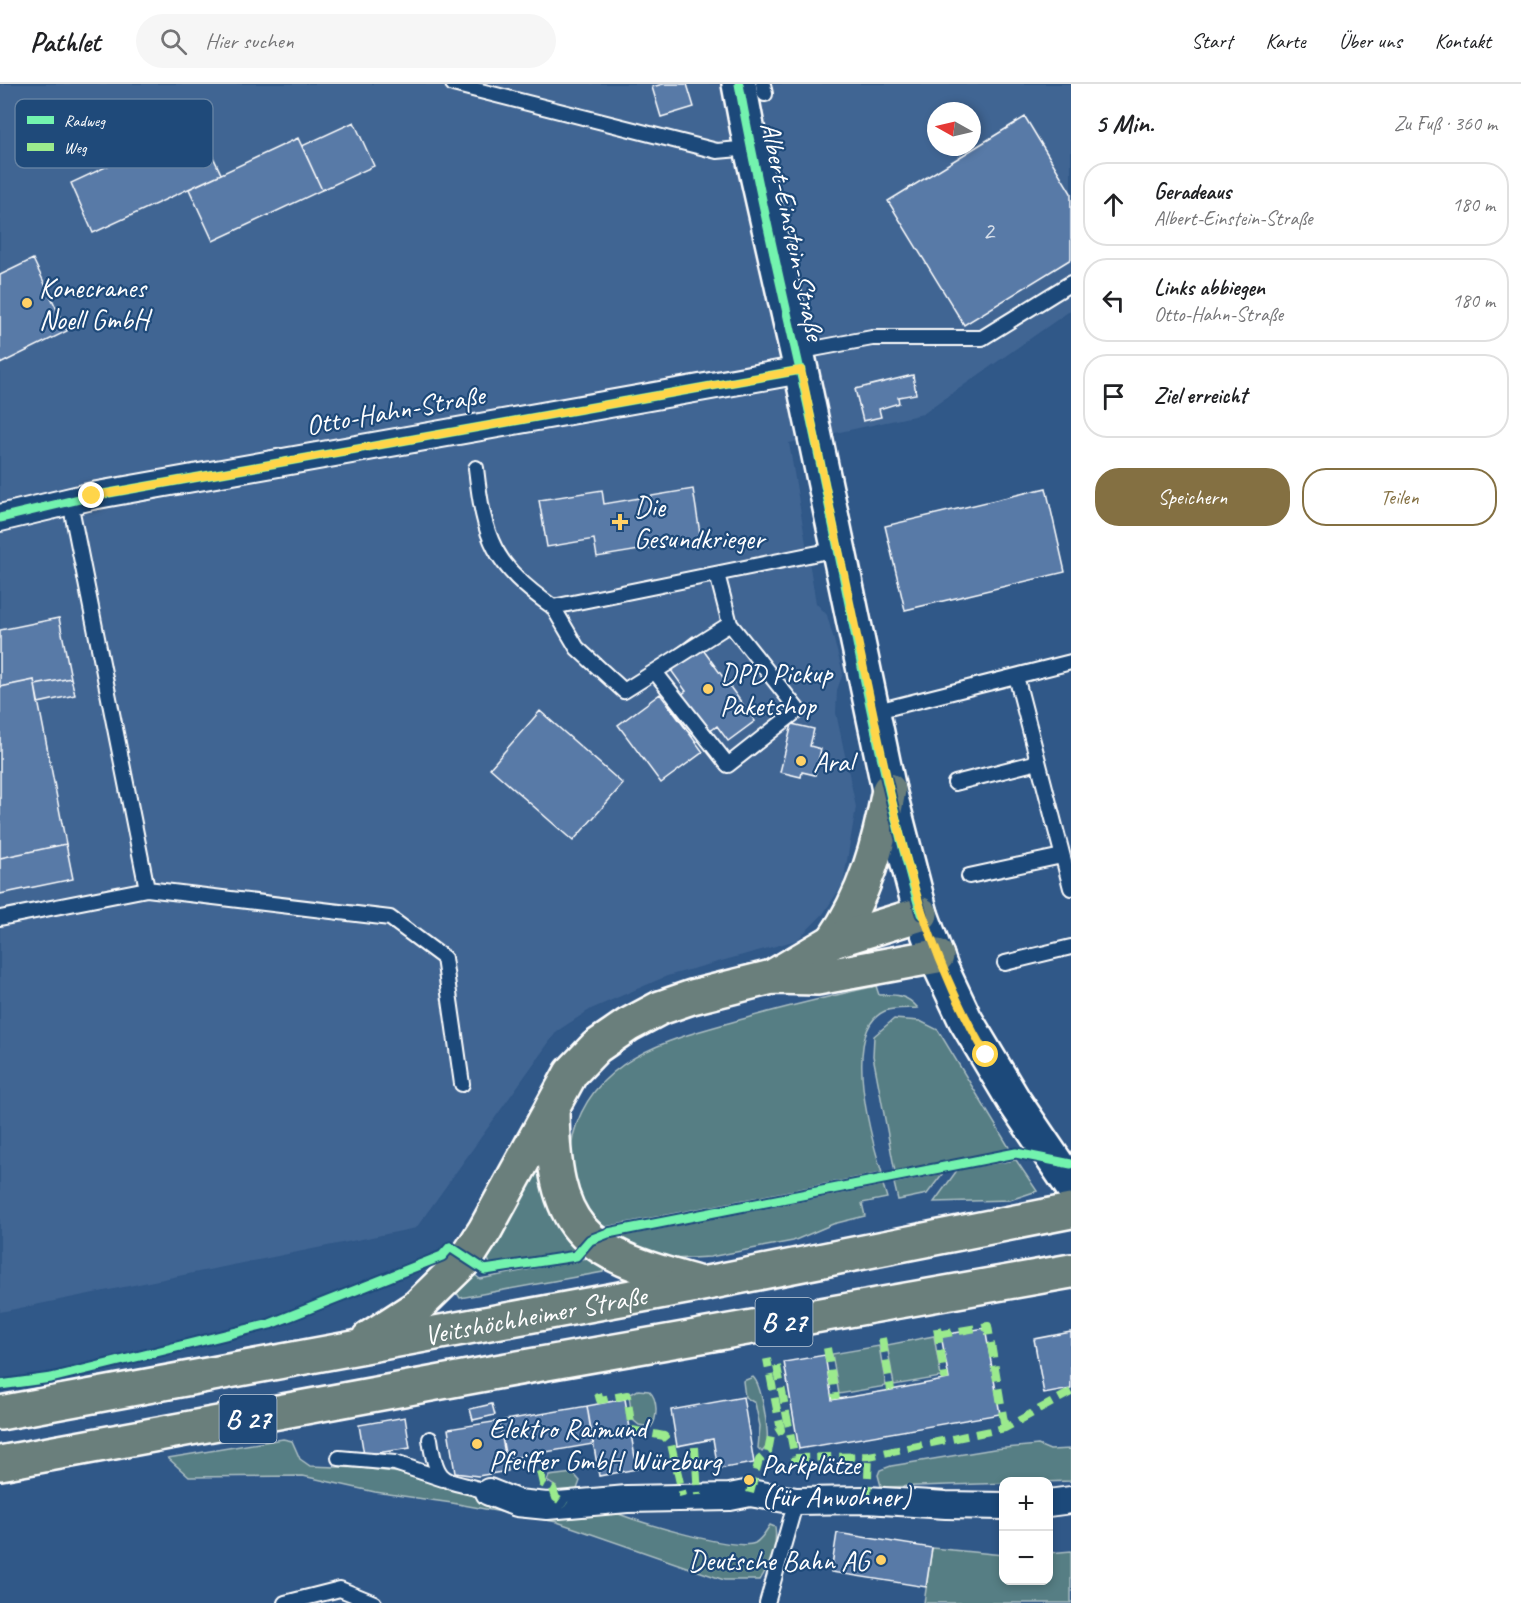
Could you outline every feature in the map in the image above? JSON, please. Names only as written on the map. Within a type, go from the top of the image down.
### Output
[{"type":"highway","points":[[833,941],[848,920],[874,860],[889,790]]},
{"type":"highway","points":[[772,977],[833,941],[921,914]]},
{"type":"highway","points":[[351,1347],[393,1324],[417,1306],[462,1264],[485,1230],[571,1073],[588,1056],[628,1025],[660,1008],[692,997],[772,977],[817,978],[937,956]]},
{"type":"highway","points":[[552,1107],[554,1171],[571,1216],[590,1240],[611,1256],[702,1284]]},
{"type":"highway","name":"Veitshöchheimer Straße","points":[[0,1413],[702,1284],[1071,1211]]},
{"type":"highway","name":"Veitshöchheimer Straße","points":[[0,1463],[496,1372],[1071,1271]]},
{"type":"street","name":"Albert-Einstein-Straße","points":[[756,87],[750,148],[799,361],[889,790],[921,914],[965,1019],[1014,1101],[1071,1185]]},
{"type":"street","name":"Otto-Hahn-Straße","points":[[0,518],[70,501],[799,361]]},
{"type":"street","points":[[489,1492],[517,1503],[547,1506],[627,1499],[730,1497],[750,1493],[796,1501],[867,1500],[999,1506]]},
{"type":"street","points":[[1053,1502],[1071,1500]]},
{"type":"lane","points":[[453,84],[717,151],[750,148]]},
{"type":"lane","points":[[799,361],[872,338],[982,338],[1071,283]]},
{"type":"lane","points":[[476,468],[482,515],[501,562],[526,588],[553,607],[578,648],[624,691],[730,624]]},
{"type":"lane","points":[[70,501],[147,889]]},
{"type":"lane","points":[[553,607],[838,549]]},
{"type":"lane","points":[[655,672],[728,765],[798,710],[730,624],[717,574]]},
{"type":"lane","points":[[873,712],[1071,662]]},
{"type":"lane","points":[[1016,676],[1071,888]]},
{"type":"lane","points":[[955,783],[1038,762]]},
{"type":"lane","points":[[969,876],[1062,856]]},
{"type":"lane","points":[[0,918],[147,889],[390,918],[444,958],[462,1084]]},
{"type":"lane","points":[[1005,963],[1071,947]]},
{"type":"lane","points":[[430,1439],[436,1468],[443,1479]]},
{"type":"lane","points":[[339,1458],[395,1463],[489,1492]]},
{"type":"lane","points":[[767,1603],[796,1501]]},
{"type":"lane","points":[[285,1603],[340,1589],[375,1603]]},
{"type":"shaded area","points":[[0,84],[1071,84],[1071,310],[923,414],[789,443],[816,603],[827,615],[843,673],[837,690],[836,713],[856,807],[843,884],[823,914],[797,940],[667,976],[591,1009],[557,1031],[416,1228],[0,1312]]},
{"type":"green space","points":[[876,986],[879,995],[901,996],[910,1000],[918,1008],[885,1011],[872,1022],[864,1039],[863,1086],[872,1136],[882,1173],[600,1228],[579,1197],[572,1174],[571,1149],[573,1136],[583,1109],[598,1087],[617,1069],[664,1043],[690,1034],[793,1005]]},
{"type":"green space","points":[[894,1019],[920,1021],[938,1030],[1010,1149],[895,1172],[873,1056],[874,1036]]},
{"type":"green space","points":[[1016,1160],[1037,1191],[1010,1200],[934,1202],[958,1169]]},
{"type":"green space","points":[[540,1161],[580,1246],[573,1251],[490,1264],[488,1259],[502,1237],[537,1162]]},
{"type":"green space","points":[[943,1173],[927,1194],[898,1200],[894,1183]]},
{"type":"green space","points":[[883,1185],[887,1198],[862,1203],[865,1216],[833,1224],[793,1241],[710,1257],[671,1259],[611,1238]]},
{"type":"green space","points":[[592,1257],[604,1267],[603,1272],[460,1298],[457,1293],[475,1275],[480,1279]]},
{"type":"green space","points":[[934,1336],[941,1377],[894,1385],[887,1345]]},
{"type":"green space","points":[[879,1346],[886,1386],[839,1394],[832,1354]]},
{"type":"green space","points":[[753,1377],[759,1389],[766,1420],[767,1446],[762,1452],[758,1448],[760,1426],[755,1403],[745,1397],[743,1381]]},
{"type":"green space","points":[[638,1390],[649,1391],[654,1399],[656,1414],[651,1427],[639,1425],[632,1419],[629,1395]]},
{"type":"green space","points":[[283,1439],[292,1441],[300,1459],[310,1466],[362,1468],[408,1474],[609,1510],[660,1527],[727,1543],[744,1545],[755,1543],[770,1525],[775,1527],[774,1548],[760,1580],[724,1580],[557,1522],[375,1492],[303,1476],[189,1477],[168,1458]]},
{"type":"green space","points":[[1038,1445],[1050,1450],[1071,1449],[1071,1481],[1053,1482],[1053,1477],[999,1477],[999,1483],[881,1486],[878,1475],[880,1470],[891,1466],[994,1449]]},
{"type":"green space","points":[[573,1473],[580,1481],[576,1492],[558,1493],[556,1487],[547,1481],[549,1476]]},
{"type":"green space","points":[[932,1548],[999,1555],[999,1585],[1053,1585],[1053,1553],[1071,1551],[1071,1603],[924,1603]]},
{"type":"building","points":[[663,84],[687,84],[694,107],[661,117],[652,87]]},
{"type":"building","points":[[1025,117],[1071,193],[1071,259],[964,325],[888,201],[961,156],[981,156],[981,144]]},
{"type":"building","points":[[354,122],[374,166],[322,190],[302,146]]},
{"type":"building","points":[[298,138],[322,190],[213,241],[189,189]]},
{"type":"building","points":[[213,157],[221,174],[93,233],[71,183],[103,168],[213,168]]},
{"type":"building","name":"Konecranes Noell GmbH","points":[[33,259],[67,331],[0,364],[0,275]]},
{"type":"building","points":[[913,375],[916,394],[898,397],[899,403],[879,409],[881,417],[863,421],[855,389]]},
{"type":"building","points":[[1046,488],[1065,572],[905,610],[885,526]]},
{"type":"building","name":"Die Gesundkrieger","points":[[693,489],[701,540],[597,557],[594,539],[547,547],[539,500],[602,490],[604,504]]},
{"type":"building","points":[[59,618],[71,678],[35,685],[34,680],[0,687],[0,630]]},
{"type":"building","points":[[693,636],[755,721],[728,741],[717,726],[696,742],[669,704],[686,691],[663,659]]},
{"type":"building","points":[[71,678],[75,695],[38,703],[35,685]]},
{"type":"building","points":[[34,680],[66,844],[0,858],[0,687]]},
{"type":"building","points":[[660,694],[703,752],[661,783],[618,725]]},
{"type":"building","points":[[540,711],[623,784],[573,841],[490,768]]},
{"type":"building","name":"Aral","points":[[792,724],[814,729],[810,746],[821,749],[815,775],[802,772],[801,777],[780,772]]},
{"type":"building","points":[[66,844],[73,879],[0,894],[0,858]]},
{"type":"building","points":[[985,1328],[1000,1414],[799,1449],[784,1362],[825,1355],[832,1400],[949,1379],[941,1335]]},
{"type":"building","points":[[1071,1332],[1071,1389],[1044,1394],[1034,1339]]},
{"type":"building","points":[[743,1397],[754,1463],[718,1469],[713,1439],[677,1446],[671,1410]]},
{"type":"building","points":[[625,1399],[637,1469],[599,1476],[587,1406]]},
{"type":"building","points":[[492,1404],[495,1415],[473,1420],[470,1409]]},
{"type":"building","points":[[587,1406],[593,1444],[506,1459],[499,1421]]},
{"type":"building","points":[[405,1417],[410,1448],[364,1455],[359,1425]]},
{"type":"building","name":"Elektro Raimund Pfeiffer GmbH Würzburg","points":[[499,1421],[508,1471],[478,1476],[455,1473],[448,1429]]},
{"type":"building","name":"Deutsche Bahn AG","points":[[837,1533],[932,1548],[926,1587],[831,1572]]},
{"type":"marked path","points":[[937,1335],[988,1326],[1005,1428]]},
{"type":"marked path","points":[[937,1328],[945,1380]]},
{"type":"marked path","points":[[882,1338],[891,1390]]},
{"type":"marked path","points":[[827,1348],[836,1399]]},
{"type":"marked path","points":[[750,1493],[759,1460],[768,1452],[771,1436],[781,1430],[767,1359]]},
{"type":"marked path","points":[[777,1366],[795,1458],[869,1456],[1005,1428],[1071,1392]]},
{"type":"marked path","points":[[598,1393],[600,1400],[627,1395],[632,1430],[664,1436],[671,1444],[683,1496]]},
{"type":"marked path","points":[[695,1447],[698,1495]]},
{"type":"marked path","points":[[867,1500],[869,1456]]},
{"type":"marked path","points":[[540,1471],[543,1484],[553,1489],[556,1498],[566,1505]]},
{"type":"cycle path","points":[[739,84],[878,744],[921,914]]},
{"type":"cycle path","points":[[0,518],[92,496],[801,370]]},
{"type":"cycle path","points":[[0,1385],[51,1378],[270,1324],[442,1256],[450,1247],[485,1270],[576,1256],[590,1240],[608,1233],[1016,1153],[1071,1164]]},
{"type":"place","name":"Konecranes Noell GmbH","points":[[27,303]]},
{"type":"place","name":"Die Gesundkrieger","points":[[620,522]]},
{"type":"place","name":"DPD Pickup Paketshop","points":[[708,689]]},
{"type":"place","name":"Aral","points":[[801,761]]},
{"type":"place","name":"Elektro Raimund Pfeiffer GmbH Würzburg","points":[[477,1444]]},
{"type":"place","name":"Parkplätze (für Anwohner)","points":[[749,1480]]},
{"type":"place","name":"Deutsche Bahn AG","points":[[881,1560]]},
{"type":"route","points":[[92,496],[801,370],[889,790],[909,874],[941,968],[965,1019],[986,1055]]}]
